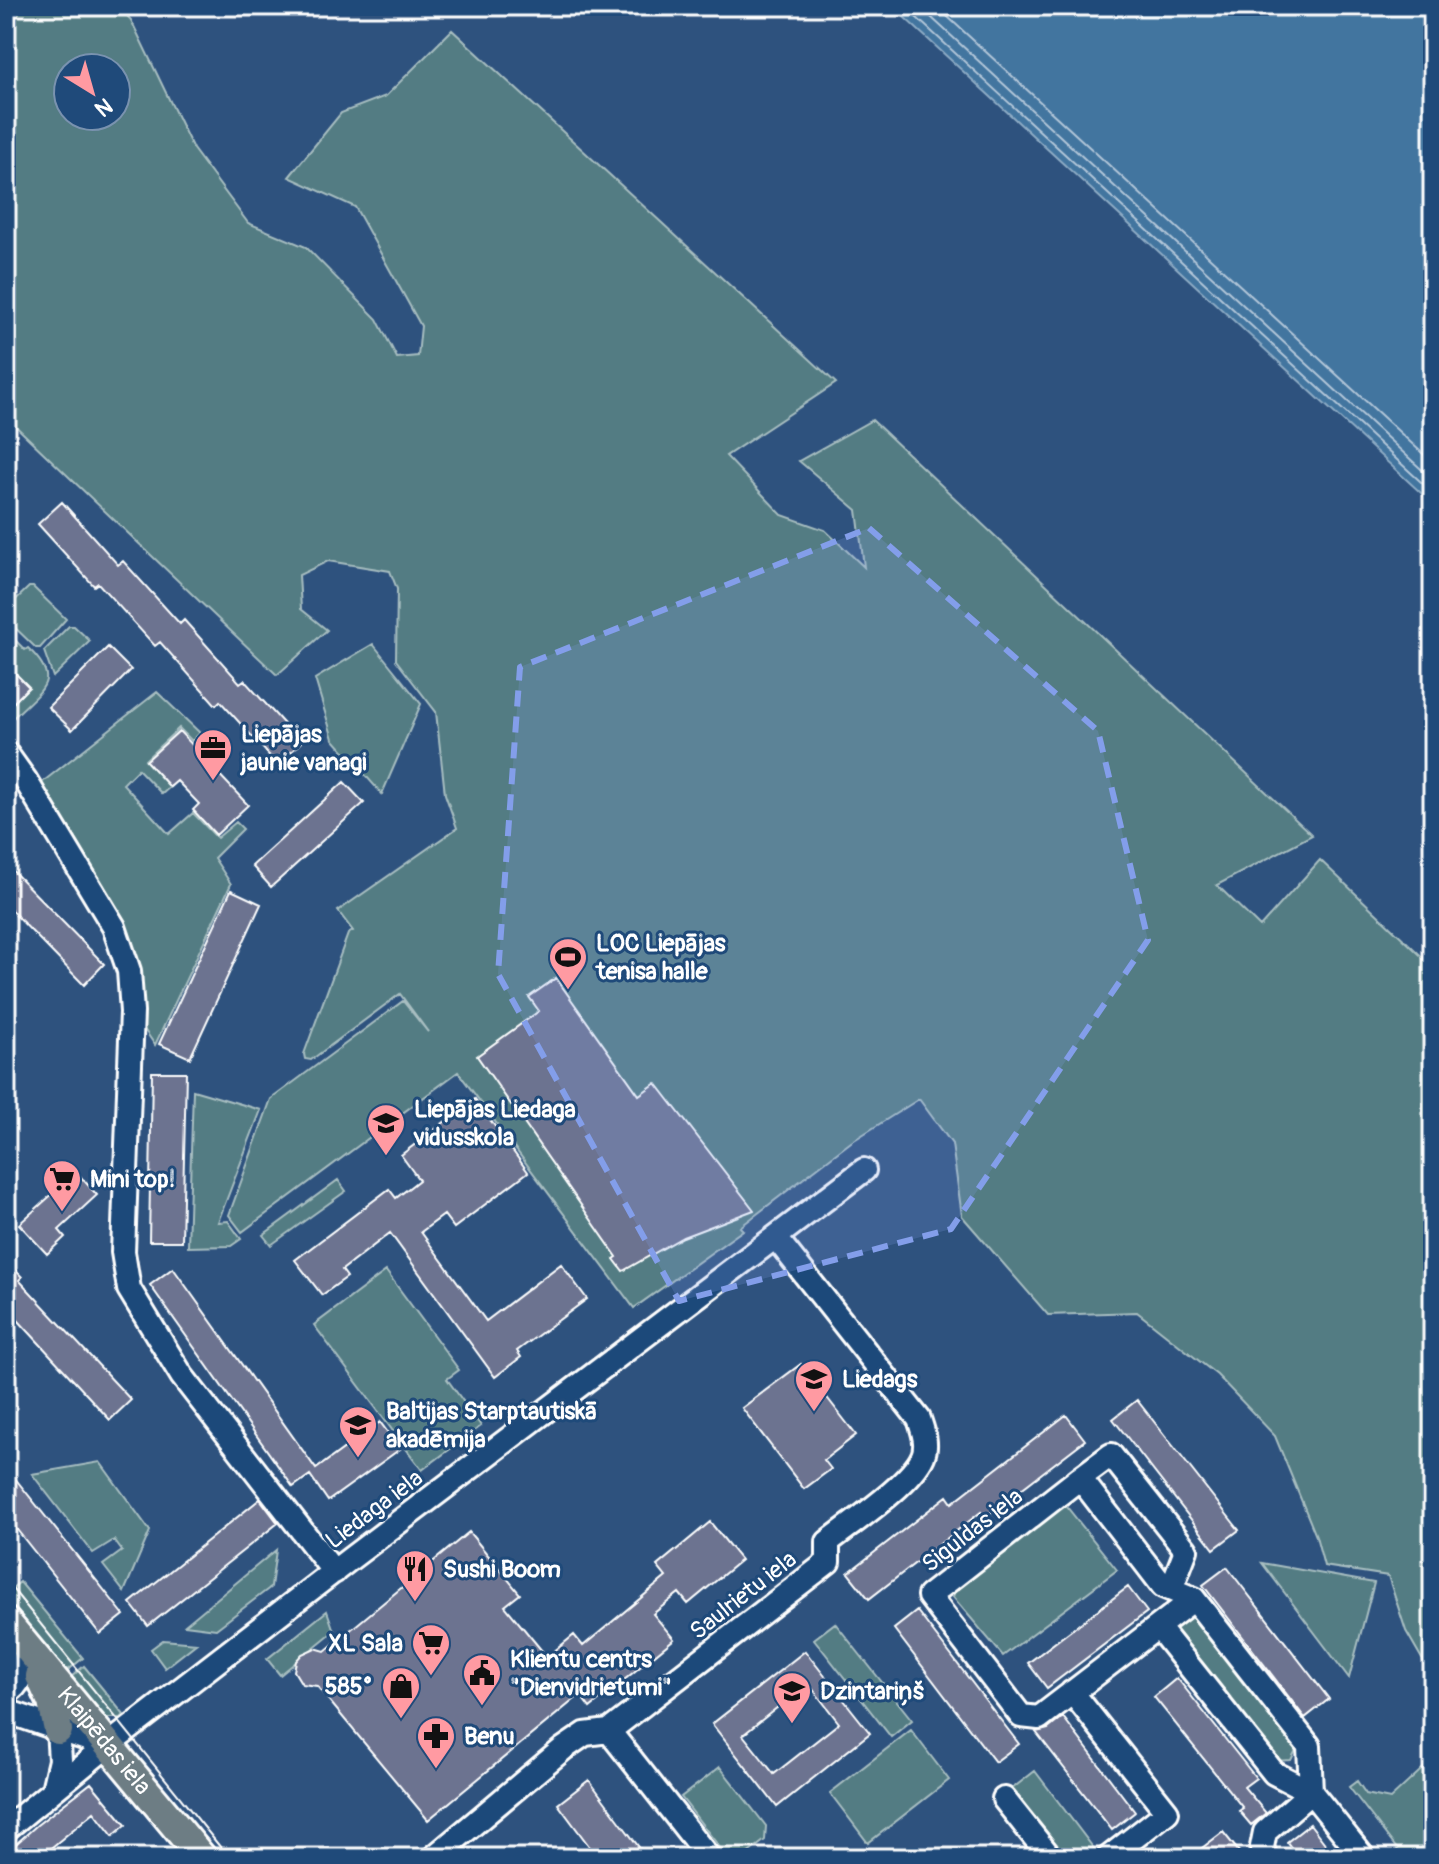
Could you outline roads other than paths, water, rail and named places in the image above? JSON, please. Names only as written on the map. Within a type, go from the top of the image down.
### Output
[{"type":"main road","name":"Klaipēdas iela","points":[[6,1622],[202,1858]]},
{"type":"main road","points":[[26,1647],[52,1702],[58,1730]]},
{"type":"street","points":[[6,753],[114,927],[129,971],[132,1012],[123,1252],[129,1289],[182,1376],[334,1572]]},
{"type":"street","name":"Liedaga iela","points":[[6,1829],[107,1746],[864,1170]]},
{"type":"street","name":"Saulrietu iela","points":[[433,1858],[563,1749],[585,1734],[609,1731],[828,1562],[828,1542],[906,1479],[923,1455],[925,1438],[919,1419],[776,1238]]},
{"type":"street","points":[[1171,1589],[1186,1550],[1111,1455],[1080,1478],[1163,1586],[1194,1599],[1309,1746],[1311,1792]]},
{"type":"street","name":"Siguldas iela","points":[[1080,1478],[929,1596],[1021,1716],[1039,1718],[1194,1599]]},
{"type":"street","points":[[1158,1627],[1274,1773],[1311,1792],[1364,1858]]},
{"type":"street","points":[[6,1693],[14,1689],[22,1676],[26,1647]]},
{"type":"street","points":[[1072,1692],[1167,1812],[1108,1858]]},
{"type":"street","points":[[6,1711],[107,1746]]},
{"type":"street","points":[[53,1790],[60,1760],[58,1730]]},
{"type":"street","points":[[609,1731],[709,1858]]},
{"type":"street","points":[[1266,1858],[1262,1847],[1265,1832],[1311,1792]]},
{"type":"street","points":[[1004,1799],[1051,1858]]},
{"type":"water","points":[[892,6],[1433,6],[1433,504],[929,40]]},
{"type":"tram line","points":[[6,1581],[229,1858]]},
{"type":"place","name":"Liepājas jaunie vanagi","points":[[213,782]]},
{"type":"place","name":"LOC Liepājas tenisa halle","points":[[568,991]]},
{"type":"place","name":"Liepājas Liedaga vidusskola","points":[[386,1157]]},
{"type":"place","name":"Mini top!","points":[[62,1213]]},
{"type":"place","name":"Liedags","points":[[814,1413]]},
{"type":"place","name":"Baltijas Starptautiskā akadēmija","points":[[358,1459]]},
{"type":"place","name":"Sushi Boom","points":[[415,1603]]},
{"type":"place","name":"XL Sala","points":[[431,1677]]},
{"type":"place","name":"Klientu centrs \"Dienvidrietumi\"","points":[[482,1707]]},
{"type":"place","name":"585°","points":[[401,1720]]},
{"type":"place","name":"Dzintariņš","points":[[792,1725]]},
{"type":"place","name":"Benu","points":[[436,1770]]}]
